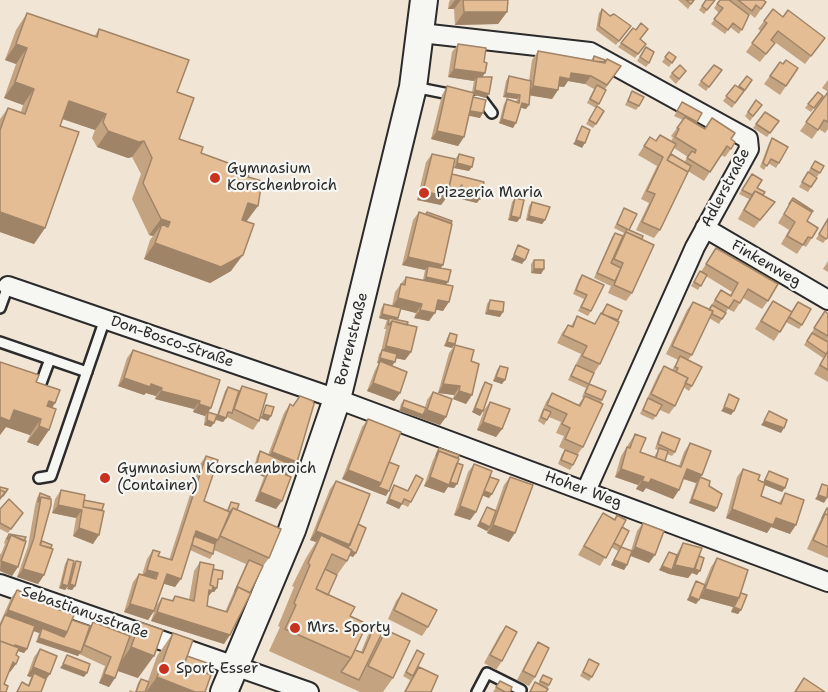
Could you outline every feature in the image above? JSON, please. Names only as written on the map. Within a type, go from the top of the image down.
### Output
[{"type":"main road","name":"Borrenstraße","points":[[225,692],[292,530],[337,399],[413,87],[424,0]]},
{"type":"street","name":"Adlerstraße","points":[[421,33],[590,52],[745,135],[749,143],[748,149],[705,228],[586,491]]},
{"type":"street","name":"Finkenweg","points":[[705,228],[828,300]]},
{"type":"street","name":"Don-Bosco-Straße","points":[[8,286],[337,399]]},
{"type":"street","name":"Hoher Weg","points":[[337,399],[828,582]]},
{"type":"street","name":"Sebastianusstraße","points":[[2,590],[237,665],[309,692]]},
{"type":"lane","points":[[413,87],[459,96]]},
{"type":"lane","points":[[471,99],[483,101],[492,113]]},
{"type":"lane","points":[[0,308],[8,286]]},
{"type":"lane","points":[[39,478],[51,476],[105,319]]},
{"type":"lane","points":[[0,342],[87,372]]},
{"type":"lane","points":[[34,402],[50,359]]},
{"type":"lane","points":[[477,692],[487,673],[521,690]]},
{"type":"building","points":[[463,0],[508,0],[507,12],[464,12]]},
{"type":"building","points":[[706,0],[715,0],[707,10],[702,6]]},
{"type":"building","points":[[720,0],[729,0],[749,15],[742,30],[733,23],[728,30],[714,19],[723,8],[717,4]]},
{"type":"building","points":[[738,0],[766,2],[761,9],[756,5],[752,11]]},
{"type":"building","points":[[602,9],[610,16],[614,14],[631,26],[619,41],[599,26]]},
{"type":"building","points":[[773,9],[783,17],[788,10],[825,38],[811,56],[778,31],[771,40],[775,43],[766,54],[752,43],[767,23],[764,21]]},
{"type":"building","points":[[27,13],[97,37],[99,29],[189,60],[177,92],[194,98],[179,139],[203,147],[201,153],[250,171],[248,177],[262,181],[258,206],[248,203],[242,220],[254,224],[243,255],[221,267],[155,243],[162,224],[168,227],[170,222],[161,219],[143,183],[152,158],[144,141],[139,142],[108,131],[103,122],[106,114],[69,101],[60,126],[79,132],[45,228],[0,212],[0,130],[8,108],[25,114],[34,89],[15,82],[27,48],[16,44]]},
{"type":"building","points":[[641,23],[648,29],[640,39],[646,44],[638,54],[621,43],[633,28],[636,30]]},
{"type":"building","points":[[458,44],[486,48],[485,73],[454,69]]},
{"type":"building","points":[[646,47],[654,52],[649,63],[640,57]]},
{"type":"building","points":[[538,51],[605,63],[607,59],[621,66],[607,85],[591,76],[571,73],[570,79],[560,77],[558,90],[533,86]]},
{"type":"building","points":[[669,52],[676,57],[672,63],[665,57]]},
{"type":"building","points":[[594,56],[605,60],[604,62],[593,61]]},
{"type":"building","points":[[786,60],[798,68],[786,86],[770,76],[780,62],[783,64]]},
{"type":"building","points":[[680,65],[686,71],[679,79],[672,73]]},
{"type":"building","points":[[714,65],[722,70],[709,87],[701,81]]},
{"type":"building","points":[[509,76],[531,81],[529,105],[522,103],[516,123],[502,119],[507,99],[519,103],[520,95],[506,93]]},
{"type":"building","points":[[747,76],[752,80],[745,90],[739,86]]},
{"type":"building","points":[[477,77],[492,77],[489,94],[475,90]]},
{"type":"building","points":[[597,85],[606,90],[599,104],[590,99]]},
{"type":"building","points":[[735,85],[744,91],[735,103],[726,96]]},
{"type":"building","points":[[447,86],[474,93],[464,137],[437,131]]},
{"type":"building","points":[[632,91],[644,97],[639,106],[628,101]]},
{"type":"building","points":[[818,92],[823,96],[814,108],[808,104]]},
{"type":"building","points":[[828,92],[828,122],[824,120],[818,130],[806,122]]},
{"type":"building","points":[[473,97],[486,100],[483,113],[470,111]]},
{"type":"building","points":[[756,100],[762,105],[753,116],[748,112]]},
{"type":"building","points":[[682,102],[702,113],[697,122],[677,111]]},
{"type":"building","points":[[597,106],[604,111],[596,124],[589,120]]},
{"type":"building","points":[[765,112],[779,121],[770,133],[756,124]]},
{"type":"building","points":[[685,117],[705,129],[712,118],[735,133],[731,139],[735,142],[731,149],[727,146],[710,172],[687,158],[692,151],[695,153],[696,150],[675,137],[679,129],[677,128]]},
{"type":"building","points":[[582,126],[590,130],[585,143],[576,140]]},
{"type":"building","points":[[660,135],[676,144],[667,160],[688,172],[660,230],[642,222],[655,194],[647,191],[663,157],[644,146],[650,137],[656,141]]},
{"type":"building","points":[[772,138],[788,147],[779,163],[771,159],[767,166],[763,163]]},
{"type":"building","points":[[432,154],[455,159],[447,197],[423,191]]},
{"type":"building","points":[[459,154],[474,158],[472,167],[457,163]]},
{"type":"building","points":[[671,154],[691,166],[688,172],[667,160]]},
{"type":"building","points":[[815,161],[824,166],[820,173],[811,168]]},
{"type":"building","points":[[808,172],[817,178],[811,187],[802,182]]},
{"type":"building","points":[[452,174],[484,182],[480,199],[460,194],[462,185],[458,190],[449,188]]},
{"type":"building","points":[[752,174],[762,180],[757,188],[765,192],[763,195],[755,191],[752,195],[742,190]]},
{"type":"building","points":[[755,191],[775,202],[760,220],[744,210]]},
{"type":"building","points":[[515,198],[524,200],[520,218],[511,216]]},
{"type":"building","points":[[793,198],[813,211],[792,200],[789,204]]},
{"type":"building","points":[[792,200],[812,212],[807,221],[818,228],[812,238],[808,237],[803,245],[787,236],[795,222],[784,214]]},
{"type":"building","points":[[532,202],[550,207],[545,220],[529,216]]},
{"type":"building","points":[[624,208],[637,214],[629,230],[617,224]]},
{"type":"building","points":[[419,212],[452,224],[443,265],[408,257]]},
{"type":"building","points":[[427,212],[452,221],[451,223],[426,214]]},
{"type":"building","points":[[828,219],[828,237],[826,239],[819,234]]},
{"type":"building","points":[[627,229],[643,236],[642,239],[626,232],[624,236]]},
{"type":"building","points":[[626,232],[654,245],[632,293],[614,285],[623,263],[614,259]]},
{"type":"building","points":[[615,233],[623,236],[611,263],[621,268],[615,281],[597,273]]},
{"type":"building","points":[[518,245],[529,250],[525,260],[514,255]]},
{"type":"building","points":[[716,248],[778,284],[768,301],[748,289],[740,303],[734,300],[729,308],[715,300],[721,290],[731,296],[738,283],[706,264]]},
{"type":"building","points":[[534,260],[544,260],[544,269],[534,269]]},
{"type":"building","points":[[428,266],[451,270],[448,282],[426,277]]},
{"type":"building","points":[[700,271],[707,275],[701,286],[694,282]]},
{"type":"building","points":[[582,275],[604,285],[591,311],[581,307],[587,295],[576,290]]},
{"type":"building","points":[[406,277],[453,286],[449,302],[438,300],[435,313],[420,310],[422,304],[398,298],[401,284],[405,285]]},
{"type":"building","points":[[490,300],[504,302],[503,312],[488,310]]},
{"type":"building","points":[[773,301],[792,312],[780,332],[761,321]]},
{"type":"building","points":[[693,302],[713,311],[692,355],[672,346]]},
{"type":"building","points":[[798,302],[811,309],[802,325],[789,317]]},
{"type":"building","points":[[384,304],[401,308],[398,318],[382,314]]},
{"type":"building","points":[[607,304],[622,311],[618,320],[602,314]]},
{"type":"building","points":[[712,305],[726,313],[722,319],[709,310]]},
{"type":"building","points":[[825,311],[828,314],[828,336],[814,328]]},
{"type":"building","points":[[601,313],[619,322],[600,364],[582,356],[587,346],[563,335],[568,325],[573,327],[577,316],[595,324]]},
{"type":"building","points":[[389,318],[408,322],[407,325],[392,321],[388,325]]},
{"type":"building","points":[[392,321],[417,327],[411,352],[386,346]]},
{"type":"building","points":[[450,333],[457,335],[455,344],[447,342]]},
{"type":"building","points":[[812,333],[828,342],[826,354],[807,341]]},
{"type":"building","points":[[455,345],[474,350],[471,361],[479,364],[472,395],[459,391],[460,386],[443,384]]},
{"type":"building","points":[[133,350],[220,380],[211,408],[199,404],[200,401],[161,391],[162,388],[151,384],[150,387],[124,378]]},
{"type":"building","points":[[382,350],[397,354],[395,362],[380,358]]},
{"type":"building","points":[[828,351],[828,370],[820,365]]},
{"type":"building","points":[[680,356],[702,367],[692,386],[685,383],[688,378],[676,372],[678,368],[675,367]]},
{"type":"building","points":[[380,361],[407,372],[400,393],[373,383]]},
{"type":"building","points":[[0,362],[39,375],[36,382],[60,390],[55,403],[49,401],[47,406],[56,409],[49,430],[39,426],[41,419],[14,410],[10,421],[0,417]]},
{"type":"building","points":[[576,365],[594,373],[589,384],[571,376]]},
{"type":"building","points":[[500,366],[508,368],[505,380],[496,377]]},
{"type":"building","points":[[664,366],[688,378],[675,406],[651,394]]},
{"type":"building","points":[[485,382],[492,385],[483,411],[475,408]]},
{"type":"building","points":[[589,384],[606,391],[602,400],[585,393]]},
{"type":"building","points":[[242,386],[267,394],[259,421],[234,409]]},
{"type":"building","points":[[228,387],[239,391],[232,413],[228,412],[226,418],[218,415]]},
{"type":"building","points":[[433,392],[452,399],[446,417],[427,410]]},
{"type":"building","points":[[552,393],[580,406],[585,396],[603,404],[583,447],[565,439],[570,428],[562,424],[567,414],[547,405]]},
{"type":"building","points":[[729,394],[739,399],[734,411],[724,407]]},
{"type":"building","points":[[300,396],[313,401],[314,404],[297,462],[272,452],[290,404],[293,406]]},
{"type":"building","points":[[648,398],[662,405],[656,416],[643,410]]},
{"type":"building","points":[[404,400],[426,408],[423,415],[402,407]]},
{"type":"building","points":[[490,402],[510,409],[502,429],[483,422]]},
{"type":"building","points":[[266,405],[274,407],[271,416],[263,414]]},
{"type":"building","points":[[544,409],[551,412],[547,420],[541,417]]},
{"type":"building","points":[[769,411],[787,420],[784,428],[764,421]]},
{"type":"building","points":[[208,412],[217,415],[214,423],[207,420]]},
{"type":"building","points":[[368,419],[401,432],[381,483],[348,470]]},
{"type":"building","points":[[662,432],[680,439],[675,452],[658,444]]},
{"type":"building","points":[[635,434],[646,438],[640,452],[681,467],[690,443],[711,451],[702,475],[687,469],[679,490],[651,479],[649,483],[642,481],[644,477],[621,469],[627,447],[630,448]]},
{"type":"building","points":[[439,448],[459,455],[458,458],[439,451],[436,456]]},
{"type":"building","points":[[659,448],[668,451],[665,461],[656,458]]},
{"type":"building","points":[[565,450],[578,455],[573,465],[561,460]]},
{"type":"building","points":[[260,451],[292,465],[289,473],[273,466],[267,472],[256,468]]},
{"type":"building","points":[[439,451],[459,459],[449,485],[430,477]]},
{"type":"building","points":[[206,456],[218,460],[204,501],[230,512],[218,540],[196,531],[181,579],[167,574],[154,611],[130,604],[139,574],[156,579],[158,573],[147,570],[153,550],[160,552],[158,556],[172,560]]},
{"type":"building","points":[[389,462],[399,466],[389,491],[378,487]]},
{"type":"building","points":[[457,463],[463,465],[457,484],[450,482]]},
{"type":"building","points":[[474,464],[492,471],[476,512],[460,506]]},
{"type":"building","points":[[270,468],[291,477],[282,501],[260,492]]},
{"type":"building","points":[[743,469],[760,475],[758,480],[765,483],[761,496],[781,504],[785,493],[804,500],[796,525],[776,518],[773,525],[732,509]]},
{"type":"building","points":[[769,471],[788,479],[785,488],[765,480]]},
{"type":"building","points":[[416,475],[423,479],[411,502],[404,499],[402,504],[389,499],[394,485],[408,491]]},
{"type":"building","points":[[490,477],[499,480],[492,494],[484,491]]},
{"type":"building","points":[[510,477],[533,485],[515,533],[493,525]]},
{"type":"building","points":[[700,477],[710,481],[709,486],[722,494],[717,508],[692,499]]},
{"type":"building","points":[[336,481],[370,494],[350,545],[316,531]]},
{"type":"building","points":[[822,484],[828,486],[827,498],[818,495]]},
{"type":"building","points":[[0,487],[8,489],[3,496],[5,492],[0,490]]},
{"type":"building","points":[[61,490],[85,495],[83,507],[104,511],[99,535],[79,528],[82,510],[58,505]]},
{"type":"building","points":[[40,493],[50,497],[49,499],[41,497],[38,502]]},
{"type":"building","points":[[41,497],[51,499],[51,505],[40,545],[53,549],[44,575],[23,569],[34,538]]},
{"type":"building","points":[[9,499],[23,513],[11,529],[0,523],[0,509]]},
{"type":"building","points":[[84,500],[104,504],[102,510],[83,507]]},
{"type":"building","points":[[231,502],[239,504],[237,510],[233,508],[230,512],[228,511]]},
{"type":"building","points":[[487,507],[496,511],[490,527],[480,522]]},
{"type":"building","points":[[233,508],[281,529],[269,558],[220,536]]},
{"type":"building","points":[[603,513],[615,520],[617,515],[626,520],[606,558],[584,546]]},
{"type":"building","points":[[825,514],[828,515],[828,547],[813,540]]},
{"type":"building","points":[[643,523],[664,531],[655,555],[635,547]]},
{"type":"building","points":[[358,524],[366,528],[356,553],[348,548]]},
{"type":"building","points":[[622,527],[629,531],[621,547],[614,543]]},
{"type":"building","points":[[9,534],[26,537],[24,541],[11,535],[7,539]]},
{"type":"building","points":[[11,535],[26,541],[18,567],[1,561]]},
{"type":"building","points":[[321,535],[352,550],[347,561],[332,554],[316,589],[355,607],[350,616],[367,624],[351,658],[285,629],[310,565],[308,563]]},
{"type":"building","points":[[194,536],[215,544],[213,554],[192,545]]},
{"type":"building","points":[[42,541],[52,545],[51,548],[40,545]]},
{"type":"building","points":[[683,543],[702,548],[694,569],[675,565]]},
{"type":"building","points":[[621,547],[632,551],[627,565],[614,560]]},
{"type":"building","points":[[669,552],[677,555],[672,570],[662,566]]},
{"type":"building","points":[[699,556],[704,558],[700,571],[695,569]]},
{"type":"building","points":[[717,558],[748,570],[739,598],[705,589]]},
{"type":"building","points":[[68,559],[74,561],[68,586],[62,584]]},
{"type":"building","points":[[249,560],[263,566],[250,593],[238,587],[235,591]]},
{"type":"building","points":[[76,561],[81,562],[75,586],[70,584]]},
{"type":"building","points":[[200,562],[214,565],[210,585],[213,586],[212,591],[209,590],[207,606],[227,612],[238,587],[251,593],[230,635],[157,612],[162,598],[173,601],[175,596],[194,601]]},
{"type":"building","points":[[213,569],[223,571],[222,579],[218,579],[217,588],[210,585]]},
{"type":"building","points":[[325,569],[337,575],[328,595],[316,589]]},
{"type":"building","points":[[696,581],[705,585],[699,600],[690,596]]},
{"type":"building","points":[[17,590],[52,603],[51,607],[74,615],[67,632],[8,610]]},
{"type":"building","points":[[402,593],[437,610],[428,627],[394,610]]},
{"type":"building","points":[[741,593],[747,595],[741,610],[734,607]]},
{"type":"building","points":[[5,615],[35,626],[27,649],[0,641],[0,626]]},
{"type":"building","points":[[72,620],[90,626],[81,652],[39,638],[42,628],[64,637]]},
{"type":"building","points":[[93,622],[130,636],[115,678],[104,674],[111,657],[84,645]]},
{"type":"building","points":[[140,622],[163,630],[154,656],[131,647]]},
{"type":"building","points":[[506,626],[517,632],[502,661],[490,655]]},
{"type":"building","points":[[374,627],[383,631],[359,680],[341,672],[355,650],[363,653]]},
{"type":"building","points":[[386,630],[410,641],[393,678],[368,666]]},
{"type":"building","points":[[173,633],[193,640],[184,665],[211,675],[205,692],[195,692],[157,677]]},
{"type":"building","points":[[0,641],[19,648],[16,655],[19,657],[16,664],[13,662],[4,684],[8,686],[6,692],[0,692]]},
{"type":"building","points":[[538,642],[549,648],[535,677],[523,671]]},
{"type":"building","points":[[40,649],[57,656],[50,674],[33,667]]},
{"type":"building","points":[[417,650],[424,654],[413,676],[406,672]]},
{"type":"building","points":[[67,655],[90,664],[87,673],[63,664]]},
{"type":"building","points":[[187,656],[210,664],[207,673],[184,665]]},
{"type":"building","points":[[589,659],[599,664],[592,677],[583,672]]},
{"type":"building","points":[[419,667],[438,676],[431,692],[405,692]]},
{"type":"building","points":[[34,673],[46,679],[41,692],[17,692],[22,682],[29,686]]},
{"type":"building","points":[[543,675],[552,679],[549,685],[540,681]]},
{"type":"building","points":[[804,678],[825,692],[795,692]]},
{"type":"building","points":[[141,679],[149,682],[145,692],[136,692]]},
{"type":"building","points":[[500,681],[512,687],[510,692],[496,687]]},
{"type":"building","points":[[535,682],[548,689],[546,692],[530,692]]},
{"type":"place","name":"Gymnasium Korschenbroich","points":[[215,178]]},
{"type":"place","name":"Pizzeria Maria","points":[[424,193]]},
{"type":"place","name":"Gymnasium Korschenbroich (Container)","points":[[105,478]]},
{"type":"place","name":"Mrs. Sporty","points":[[295,628]]},
{"type":"place","name":"Sport Esser","points":[[164,669]]}]
